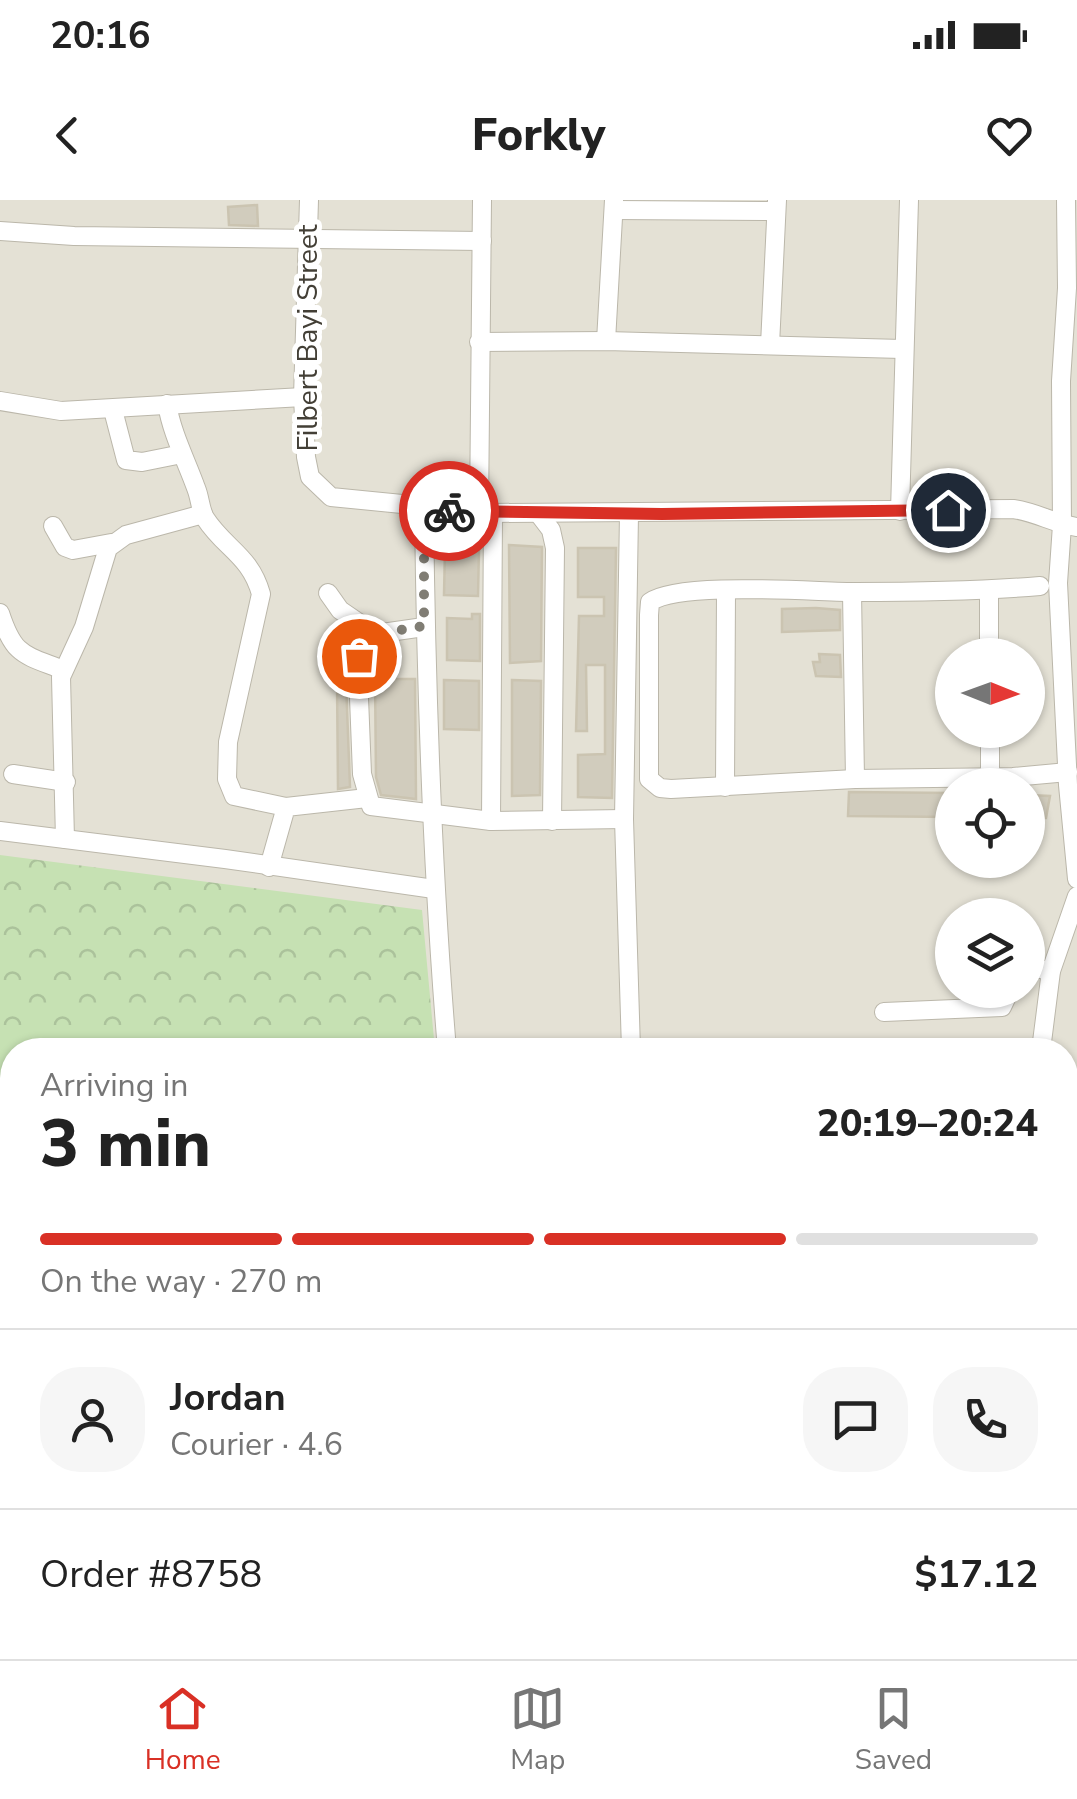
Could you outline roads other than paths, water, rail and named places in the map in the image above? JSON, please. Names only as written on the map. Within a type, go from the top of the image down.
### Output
[{"type":"street","name":"Filbert Bayi Street","points":[[309,200],[302,397],[307,467],[331,498],[486,513],[1014,509],[1035,512],[1070,526]]},
{"type":"street","points":[[482,200],[478,342],[494,674],[491,820]]},
{"type":"street","points":[[900,511],[909,200]]},
{"type":"street","points":[[1066,200],[1067,288],[1061,395],[1070,526],[1058,584],[1068,647],[1077,879]]},
{"type":"street","points":[[606,341],[615,205],[776,206],[770,345]]},
{"type":"street","points":[[0,231],[74,236],[482,241]]},
{"type":"street","points":[[478,342],[606,341],[902,349]]},
{"type":"street","points":[[0,401],[61,411],[302,397]]},
{"type":"street","points":[[166,404],[198,492],[202,514],[245,559],[261,594],[228,742],[227,779],[234,796],[286,806],[366,798]]},
{"type":"street","points":[[113,410],[126,460],[142,462],[182,454]]},
{"type":"street","points":[[424,508],[430,815],[446,1038]]},
{"type":"street","points":[[538,513],[551,530],[555,548],[552,821]]},
{"type":"street","points":[[53,526],[65,547],[73,550],[111,543],[126,535],[202,514]]},
{"type":"street","points":[[628,514],[624,820],[632,1038]]},
{"type":"street","points":[[65,839],[66,782],[59,700],[63,670],[84,627],[111,543]]},
{"type":"street","points":[[935,777],[660,788],[649,779],[647,766],[650,602],[674,593],[989,590],[1040,586]]},
{"type":"street","points":[[989,590],[990,638]]},
{"type":"street","points":[[725,787],[726,591]]},
{"type":"street","points":[[852,592],[855,778]]},
{"type":"street","points":[[328,593],[340,610],[376,634]]},
{"type":"street","points":[[0,613],[9,642],[23,654],[63,670]]},
{"type":"street","points":[[424,626],[376,634],[359,656],[362,774],[371,806],[379,810],[491,820],[624,820]]},
{"type":"street","points":[[14,774],[66,782]]},
{"type":"street","points":[[1045,780],[1071,781]]},
{"type":"street","points":[[270,867],[286,806]]},
{"type":"street","points":[[0,831],[434,889]]},
{"type":"street","points":[[1043,1038],[1051,971],[1077,896]]},
{"type":"street","points":[[1045,970],[1051,971]]},
{"type":"street","points":[[884,1012],[978,1008]]}]
